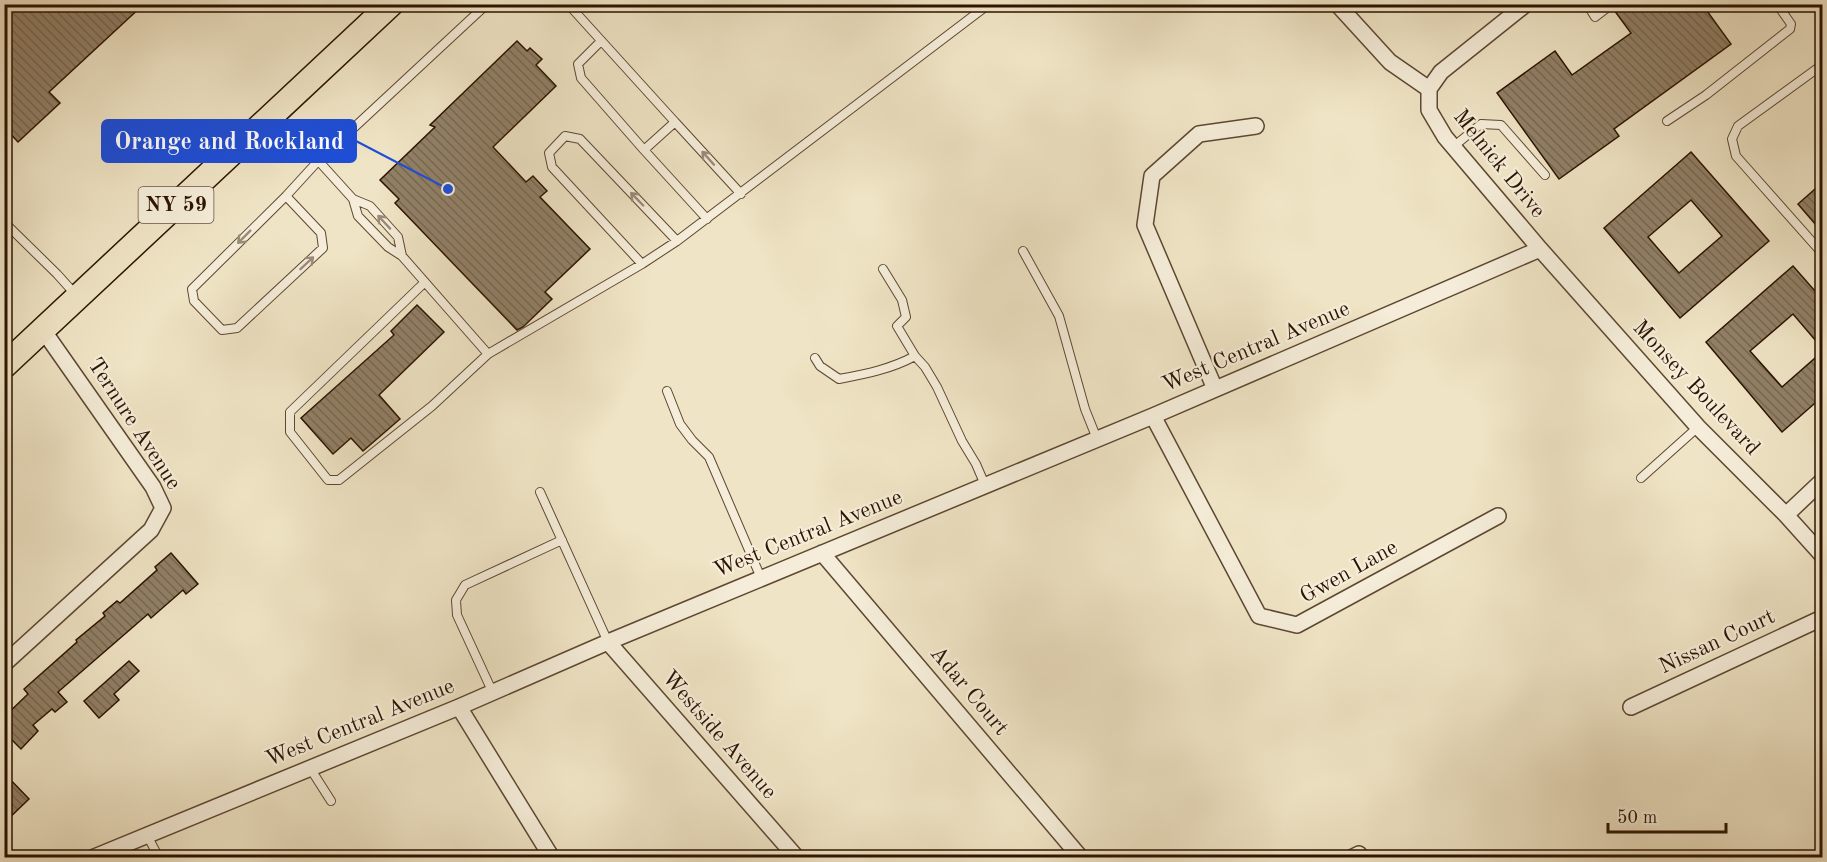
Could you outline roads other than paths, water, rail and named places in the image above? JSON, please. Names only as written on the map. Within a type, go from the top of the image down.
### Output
[{"type":"main road","name":"NY 59","points":[[4,366],[391,4]]},
{"type":"street","points":[[1337,4],[1390,62],[1429,89],[1441,72],[1526,4]]},
{"type":"street","name":"Melnick Drive","points":[[1429,89],[1429,110],[1445,137],[1540,249]]},
{"type":"street","points":[[1215,389],[1145,225],[1152,176],[1199,134],[1256,126]]},
{"type":"street","name":"West Central Avenue","points":[[92,858],[1154,416],[1540,249]]},
{"type":"street","name":"Monsey Boulevard","points":[[1540,249],[1698,427],[1786,515],[1822,555]]},
{"type":"street","name":"Ternure Avenue","points":[[4,664],[152,530],[163,508],[153,487],[43,330]]},
{"type":"street","name":"Gwen Lane","points":[[1154,416],[1259,616],[1297,625],[1498,516]]},
{"type":"street","points":[[1786,515],[1822,481]]},
{"type":"street","name":"Adar Court","points":[[822,553],[1081,858]]},
{"type":"street","name":"Nissan Court","points":[[1631,707],[1822,618]]},
{"type":"street","name":"Westside Avenue","points":[[608,642],[796,858]]},
{"type":"street","points":[[459,707],[552,858]]},
{"type":"lane","points":[[286,196],[321,233],[323,248],[237,328],[222,330],[194,301],[192,289],[318,161],[487,4]]},
{"type":"lane","points":[[568,4],[741,194]]},
{"type":"lane","points":[[425,282],[290,412],[290,432],[328,480],[339,480],[432,406],[488,354],[677,241],[989,4]]},
{"type":"lane","points":[[1587,4],[1595,16],[1612,4]]},
{"type":"lane","points":[[1667,121],[1706,95],[1790,29],[1791,24],[1777,4]]},
{"type":"lane","points":[[601,41],[578,64],[581,78],[707,219]]},
{"type":"lane","points":[[1822,65],[1738,126],[1732,139],[1736,156],[1822,253]]},
{"type":"lane","points":[[275,113],[353,199],[370,206],[398,237],[402,256]]},
{"type":"lane","points":[[644,150],[675,122]]},
{"type":"lane","points":[[1453,147],[1481,124],[1502,125],[1545,176]]},
{"type":"lane","points":[[642,264],[552,167],[549,153],[565,136],[579,139],[677,241]]},
{"type":"lane","points":[[353,199],[358,216],[387,247],[402,256],[488,354]]},
{"type":"lane","points":[[4,222],[78,297]]},
{"type":"lane","points":[[1023,251],[1059,316],[1085,409],[1096,439]]},
{"type":"lane","points":[[883,269],[902,300],[906,317],[897,326],[915,356],[926,367],[985,485]]},
{"type":"lane","points":[[815,358],[820,366],[839,379],[897,365],[915,356]]},
{"type":"lane","points":[[667,391],[680,424],[709,457],[761,578]]},
{"type":"lane","points":[[1641,478],[1698,427]]},
{"type":"lane","points":[[540,492],[608,642]]},
{"type":"lane","points":[[493,693],[457,615],[456,600],[465,585],[562,540]]},
{"type":"lane","points":[[310,768],[331,801]]},
{"type":"lane","points":[[147,835],[159,858]]},
{"type":"place","name":"Orange and Rockland","points":[[448,189]]}]
